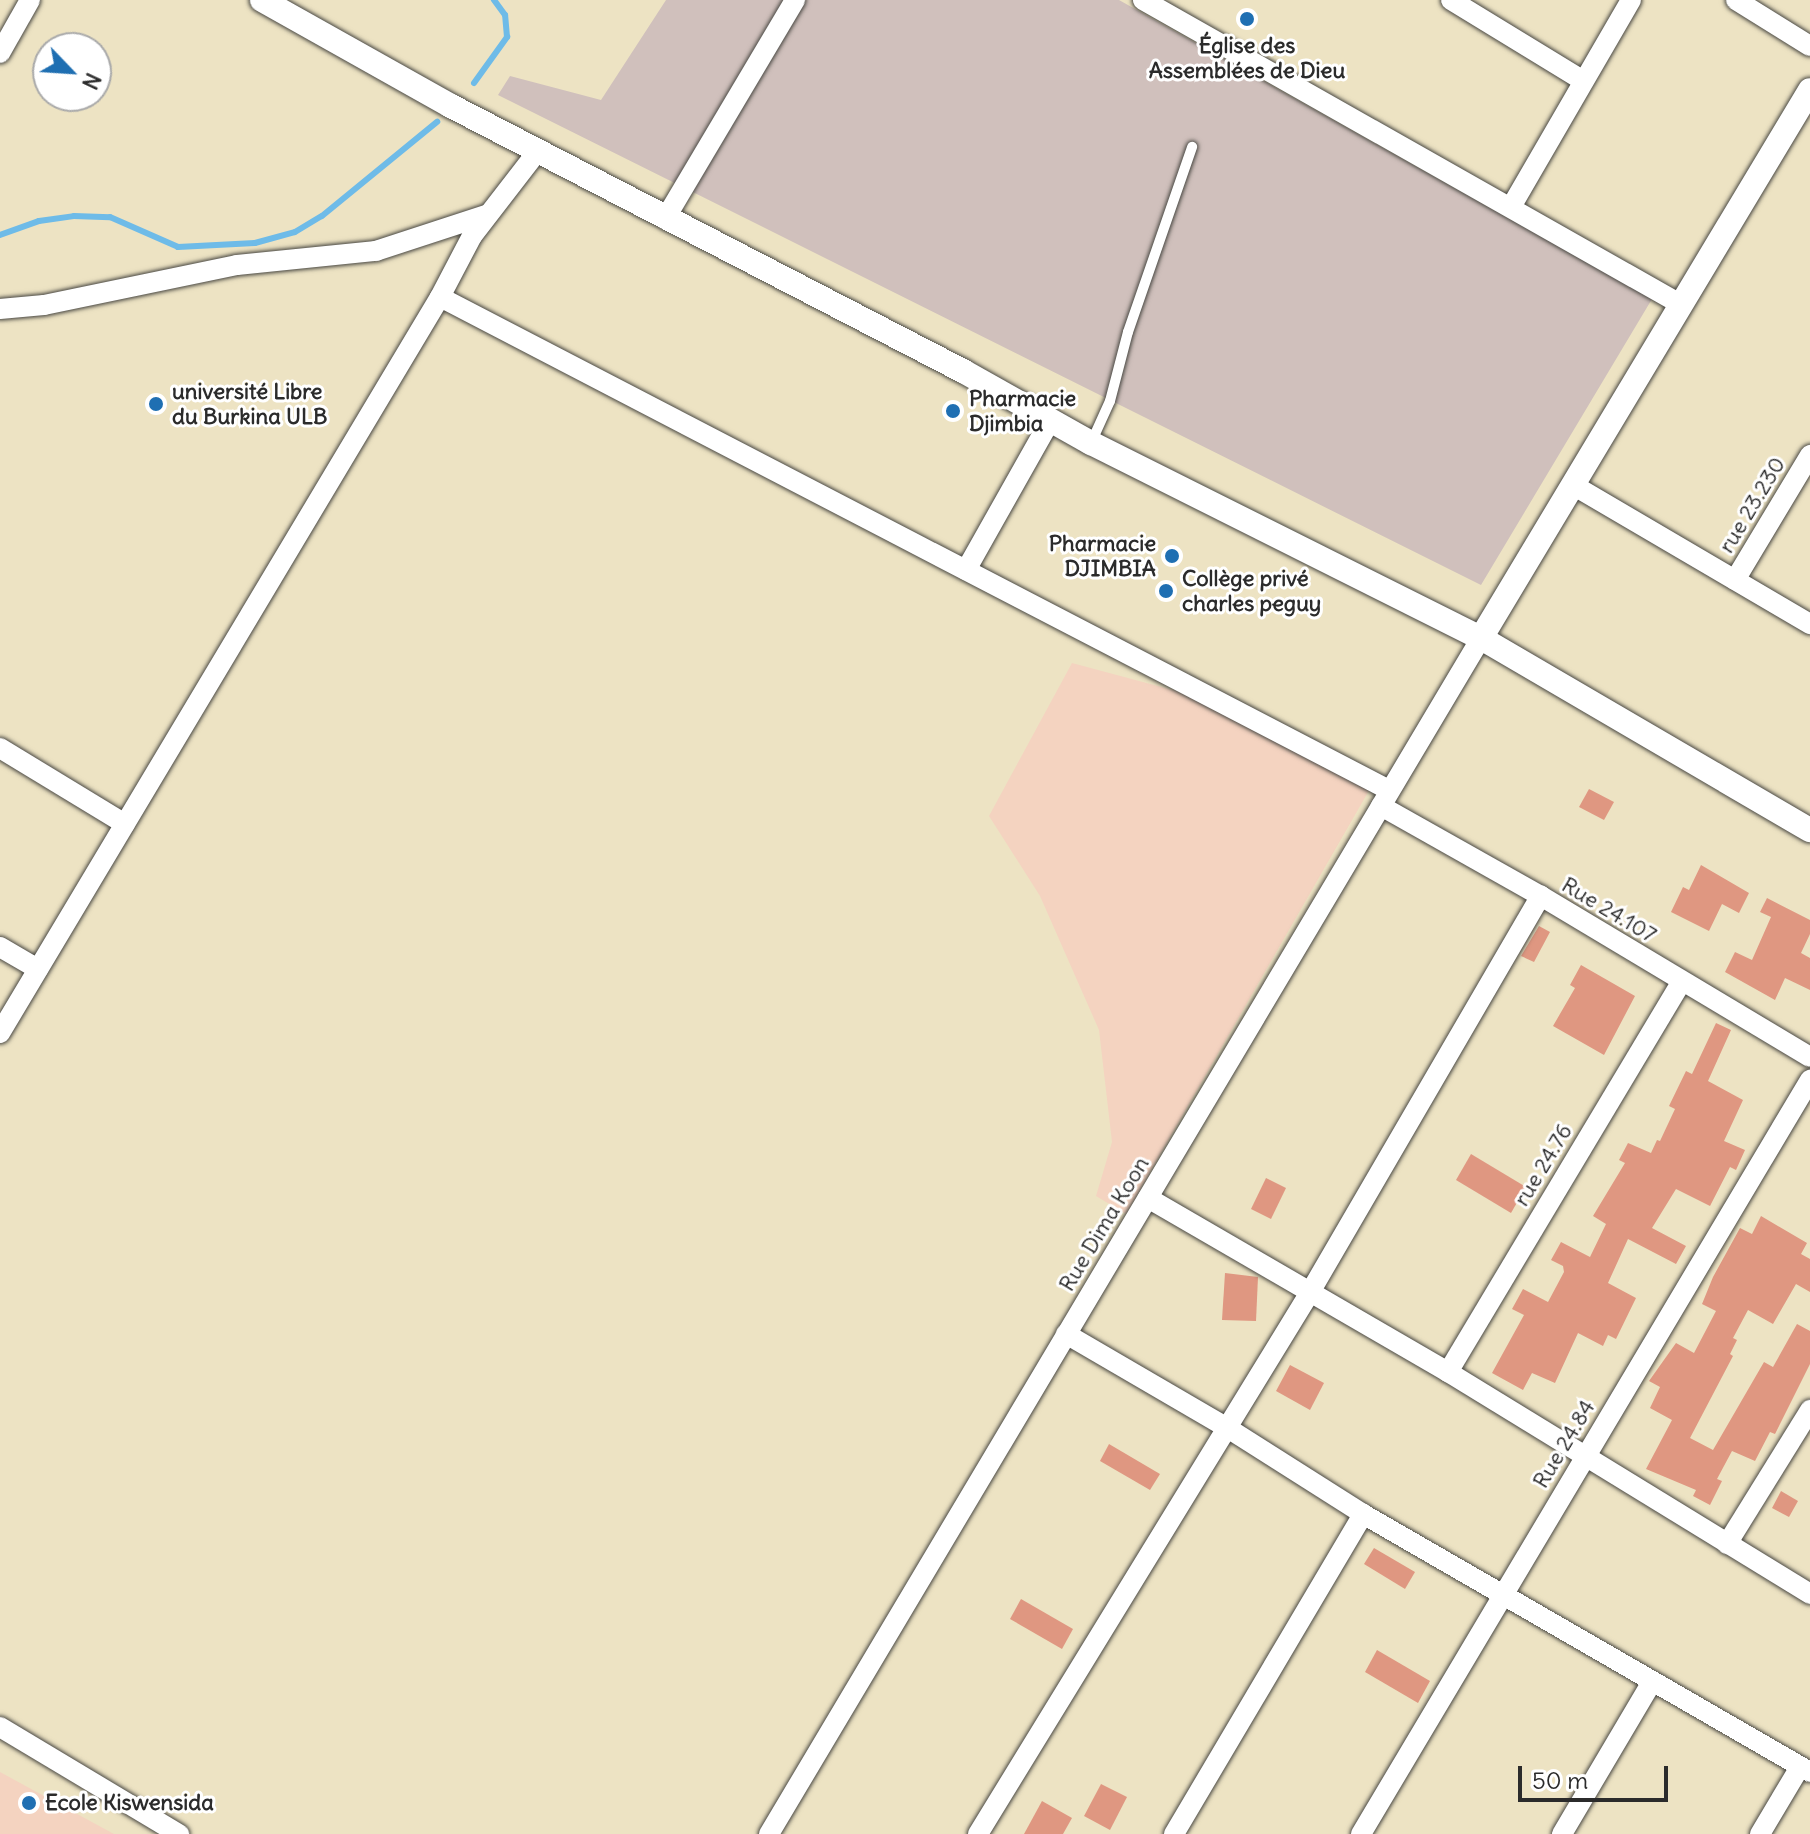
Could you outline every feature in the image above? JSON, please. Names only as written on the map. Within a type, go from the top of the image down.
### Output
[{"type":"street","points":[[0,53],[30,0]]},
{"type":"street","points":[[262,0],[537,152],[963,371],[1091,443],[1481,638],[1810,830]]},
{"type":"street","points":[[665,219],[795,0]]},
{"type":"street","points":[[1143,0],[1680,304]]},
{"type":"street","points":[[1451,0],[1582,80]]},
{"type":"street","points":[[1511,207],[1631,0]]},
{"type":"street","points":[[1736,0],[1810,46]]},
{"type":"street","points":[[1481,638],[1810,90]]},
{"type":"street","points":[[0,1033],[486,215],[537,152]]},
{"type":"street","points":[[0,309],[44,305],[237,265],[376,251],[486,215]]},
{"type":"street","name":"Rue 24.107","points":[[440,297],[966,570],[1385,798],[1681,982],[1810,1057]]},
{"type":"street","points":[[966,570],[1050,421]]},
{"type":"street","name":"rue 23.230","points":[[1735,580],[1810,455]]},
{"type":"street","points":[[1573,485],[1810,624]]},
{"type":"street","name":"Rue Dima Koon","points":[[769,1834],[1481,638]]},
{"type":"street","points":[[0,748],[125,824]]},
{"type":"street","points":[[978,1834],[1309,1294],[1541,896]]},
{"type":"street","points":[[0,947],[38,969]]},
{"type":"street","name":"rue 24.76","points":[[1448,1372],[1681,982]]},
{"type":"street","name":"Rue 24.84","points":[[1361,1834],[1810,1080]]},
{"type":"street","points":[[1148,1198],[1448,1372],[1810,1594]]},
{"type":"street","points":[[1066,1334],[1226,1427],[1363,1514],[1805,1770],[1760,1834]]},
{"type":"street","points":[[1727,1544],[1810,1410]]},
{"type":"street","points":[[1174,1834],[1363,1514]]},
{"type":"street","points":[[1562,1834],[1652,1682]]},
{"type":"street","points":[[0,1727],[179,1834]]},
{"type":"lane","points":[[1091,443],[1110,401],[1128,332],[1192,147]]},
{"type":"shaded area","points":[[666,0],[1119,0],[1652,299],[1481,585],[498,95],[510,76],[601,100]]},
{"type":"shaded area","points":[[1072,663],[1195,696],[1371,787],[1126,1214],[1096,1196],[1112,1142],[1099,1030],[1040,896],[989,816]]},
{"type":"shaded area","name":"Ecole Kiswensida","points":[[0,1772],[114,1834],[0,1834]]},
{"type":"building","points":[[1589,789],[1614,802],[1604,820],[1579,807]]},
{"type":"building","points":[[1701,865],[1749,893],[1739,913],[1722,904],[1709,931],[1671,912],[1683,887],[1689,890]]},
{"type":"building","points":[[1767,898],[1810,920],[1810,934],[1801,953],[1810,958],[1810,990],[1785,978],[1775,1000],[1725,972],[1735,952],[1752,960],[1771,917],[1760,912]]},
{"type":"building","points":[[1539,926],[1550,932],[1534,962],[1521,956]]},
{"type":"building","points":[[1581,965],[1635,996],[1604,1055],[1553,1026],[1575,988],[1570,985]]},
{"type":"building","points":[[1716,1023],[1731,1030],[1708,1081],[1743,1100],[1724,1141],[1745,1150],[1736,1170],[1730,1167],[1710,1206],[1676,1189],[1652,1228],[1686,1246],[1676,1264],[1628,1239],[1608,1283],[1636,1298],[1616,1339],[1608,1335],[1603,1346],[1578,1333],[1555,1383],[1532,1373],[1523,1390],[1492,1373],[1524,1315],[1512,1309],[1523,1289],[1548,1302],[1564,1272],[1563,1266],[1551,1260],[1561,1242],[1590,1257],[1606,1224],[1593,1216],[1625,1163],[1619,1160],[1628,1143],[1651,1153],[1657,1140],[1660,1141],[1675,1109],[1669,1106],[1686,1071],[1692,1074]]},
{"type":"building","points":[[1471,1154],[1526,1187],[1511,1213],[1456,1180]]},
{"type":"building","points":[[1266,1178],[1286,1188],[1271,1219],[1251,1209]]},
{"type":"building","points":[[1761,1216],[1807,1243],[1801,1254],[1810,1259],[1810,1292],[1796,1284],[1773,1324],[1748,1310],[1733,1338],[1737,1340],[1730,1354],[1733,1356],[1690,1438],[1713,1450],[1764,1362],[1773,1367],[1797,1324],[1810,1331],[1810,1364],[1775,1434],[1770,1432],[1755,1461],[1732,1451],[1717,1479],[1722,1481],[1710,1505],[1693,1496],[1696,1490],[1646,1469],[1672,1420],[1650,1408],[1660,1387],[1649,1381],[1676,1343],[1694,1353],[1716,1311],[1702,1304],[1713,1277],[1740,1228],[1752,1234]]},
{"type":"building","points":[[1225,1273],[1258,1277],[1256,1321],[1222,1320]]},
{"type":"building","points":[[1290,1365],[1324,1383],[1310,1410],[1276,1391]]},
{"type":"building","points":[[1109,1444],[1160,1474],[1150,1490],[1100,1461]]},
{"type":"building","points":[[1781,1491],[1798,1501],[1789,1517],[1772,1508]]},
{"type":"building","points":[[1374,1548],[1415,1572],[1405,1589],[1364,1564]]},
{"type":"building","points":[[1021,1599],[1073,1629],[1062,1649],[1010,1619]]},
{"type":"building","points":[[1377,1650],[1430,1681],[1418,1703],[1365,1672]]},
{"type":"building","points":[[1101,1784],[1127,1797],[1110,1830],[1084,1816]]},
{"type":"building","points":[[1042,1801],[1072,1818],[1063,1834],[1024,1834]]},
{"type":"waterway","points":[[474,83],[507,37],[505,15],[494,0]]},
{"type":"waterway","points":[[0,235],[39,221],[74,216],[110,217],[178,247],[255,243],[295,232],[322,216],[437,122]]},
{"type":"place","name":"Église des Assemblées de Dieu","points":[[1247,19]]},
{"type":"place","name":"université Libre du Burkina ULB","points":[[156,404]]},
{"type":"place","name":"Pharmacie Djimbia","points":[[953,411]]},
{"type":"place","name":"Pharmacie DJIMBIA","points":[[1172,556]]},
{"type":"place","name":"Collège privé charles peguy","points":[[1166,591]]},
{"type":"place","name":"Ecole Kiswensida","points":[[29,1803]]}]
